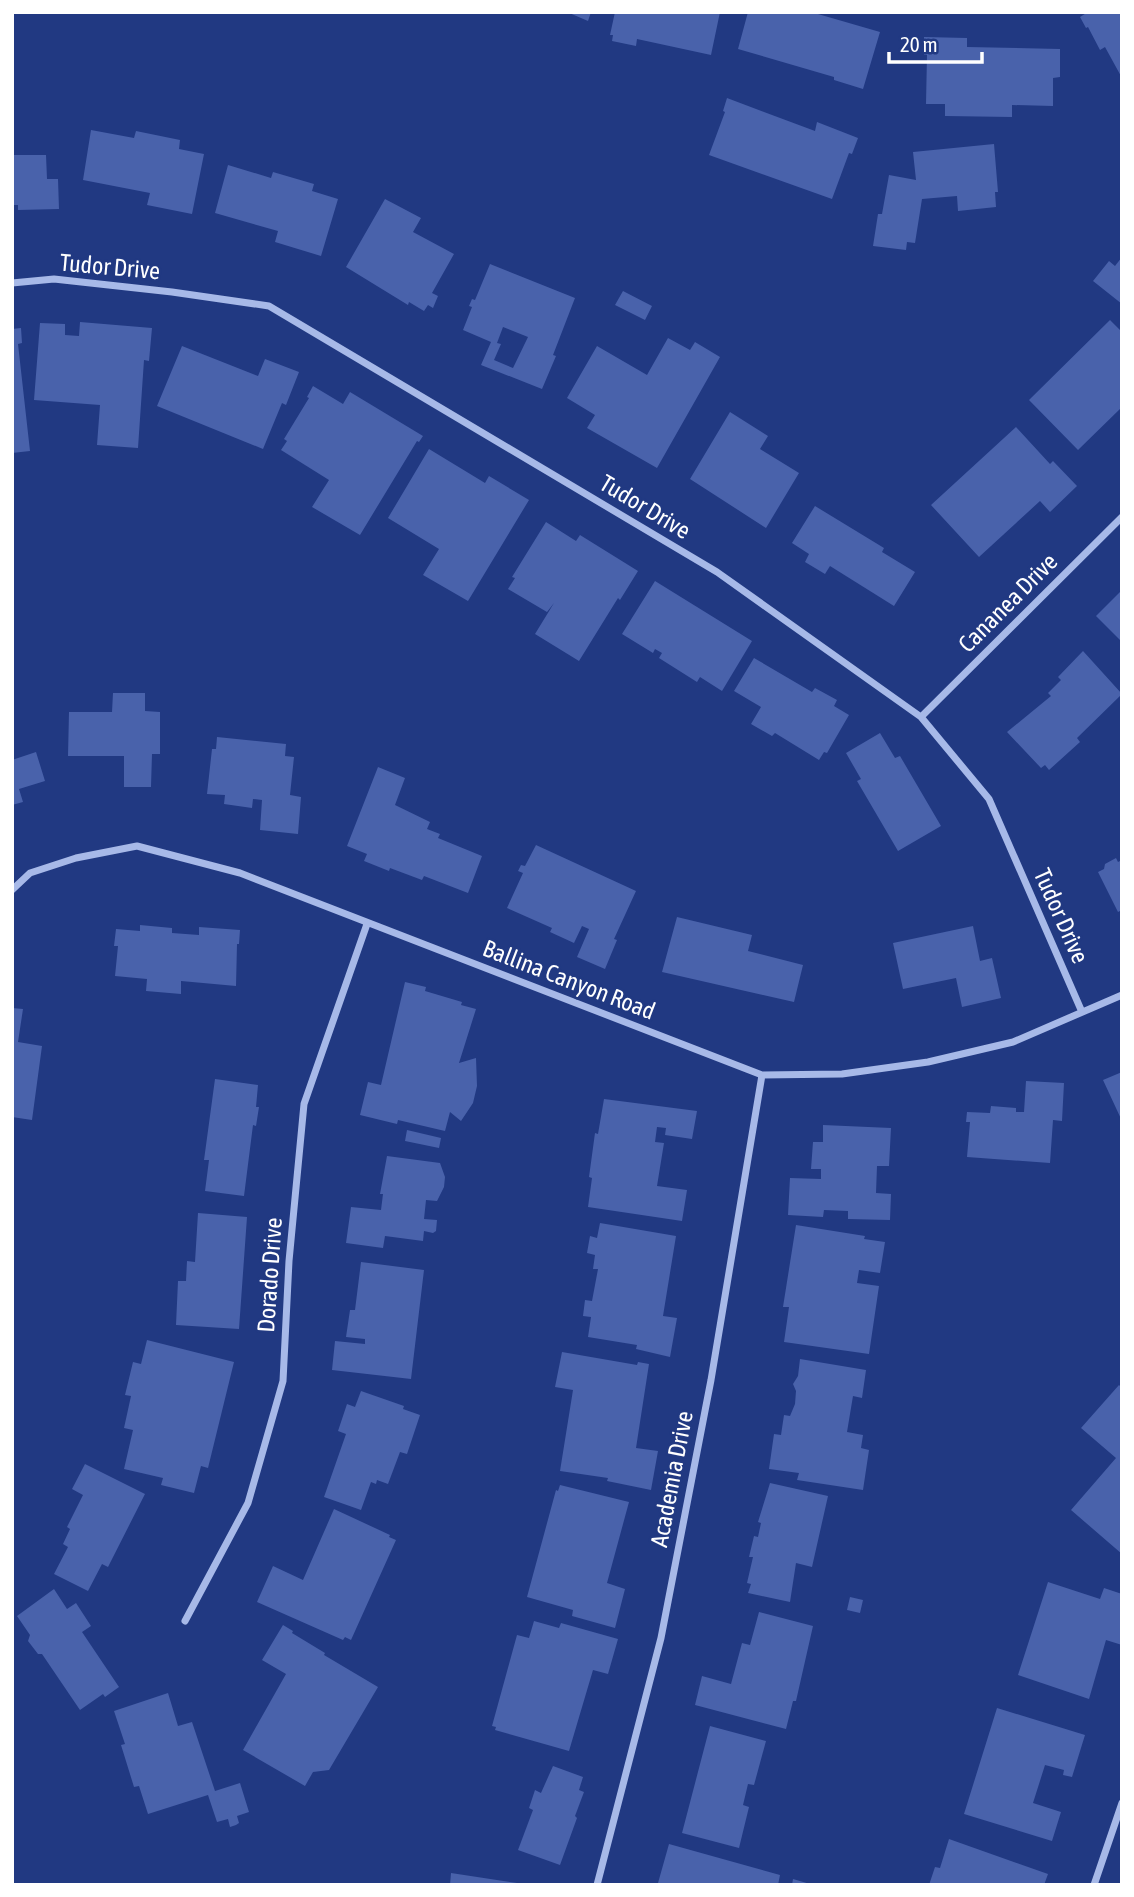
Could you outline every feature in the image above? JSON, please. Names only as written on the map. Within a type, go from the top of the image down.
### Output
[{"type":"street","name":"Tudor Drive","points":[[12,283],[54,279],[269,306],[717,572],[921,717],[989,799],[1082,1012]]},
{"type":"street","name":"Cananea Drive","points":[[921,717],[1122,517]]},
{"type":"street","name":"Ballina Canyon Road","points":[[12,890],[30,873],[76,858],[137,846],[240,873],[762,1075],[842,1074],[928,1062],[1013,1042],[1122,995]]},
{"type":"street","name":"Dorado Drive","points":[[186,1621],[248,1503],[283,1381],[289,1261],[304,1104],[367,923]]},
{"type":"street","name":"Academia Drive","points":[[597,1885],[661,1638],[711,1380],[762,1075]]},
{"type":"street","points":[[1094,1885],[1122,1803]]},
{"type":"building","points":[[567,12],[591,12],[588,21]]},
{"type":"building","points":[[615,12],[720,12],[711,55],[637,39],[636,46],[612,41],[613,35],[610,35]]},
{"type":"building","points":[[748,12],[811,12],[880,32],[863,89],[834,80],[834,77],[738,49]]},
{"type":"building","points":[[1088,12],[1122,12],[1122,78],[1105,47],[1100,50],[1080,17]]},
{"type":"building","points":[[924,37],[967,38],[967,47],[1060,49],[1060,77],[1053,78],[1053,106],[1012,105],[1012,117],[945,116],[945,104],[926,104],[927,55],[924,55]]},
{"type":"building","points":[[727,98],[815,131],[817,122],[858,138],[852,154],[849,153],[832,199],[709,155],[725,112],[723,111]]},
{"type":"building","points":[[91,130],[134,138],[136,131],[180,140],[179,149],[204,154],[192,214],[147,205],[150,193],[83,180]]},
{"type":"building","points":[[994,144],[998,192],[995,192],[996,207],[958,211],[957,196],[922,199],[915,243],[907,242],[906,250],[873,246],[878,214],[882,214],[889,175],[916,180],[913,152]]},
{"type":"building","points":[[12,155],[46,155],[47,179],[58,179],[59,209],[18,210],[18,205],[12,205]]},
{"type":"building","points":[[228,165],[271,178],[273,172],[314,184],[312,191],[338,199],[321,256],[275,242],[278,231],[215,213]]},
{"type":"building","points":[[385,199],[421,218],[413,232],[454,254],[432,293],[438,296],[433,308],[428,305],[424,311],[409,302],[408,305],[346,267]]},
{"type":"building","points":[[1122,257],[1122,304],[1093,281],[1109,261],[1115,266]]},
{"type":"building","points":[[490,264],[575,298],[542,389],[481,365],[491,342],[463,330],[472,307],[469,306],[472,299],[475,300]],"holes":[[[503,327],[528,337],[513,368],[494,360],[501,344],[497,343]]]},
{"type":"building","points":[[623,291],[652,306],[645,320],[615,305]]},
{"type":"building","points":[[1110,320],[1122,332],[1122,407],[1078,450],[1029,400]]},
{"type":"building","points":[[80,322],[152,328],[149,361],[144,360],[138,448],[97,445],[100,405],[34,400],[40,323],[65,324],[65,335],[79,336]]},
{"type":"building","points":[[21,328],[22,343],[18,344],[30,451],[12,453],[12,329]]},
{"type":"building","points":[[668,338],[690,350],[695,342],[720,357],[657,468],[587,428],[595,415],[567,398],[597,346],[647,375]]},
{"type":"building","points":[[182,346],[258,376],[265,359],[299,372],[286,405],[282,403],[263,449],[157,406]]},
{"type":"building","points":[[313,386],[343,404],[350,392],[423,436],[417,441],[360,535],[312,507],[329,480],[281,450],[287,441],[284,439],[309,398],[307,397]]},
{"type":"building","points":[[730,412],[768,436],[760,449],[799,473],[766,528],[690,479]]},
{"type":"building","points":[[1016,427],[1050,464],[1053,461],[1077,486],[1050,512],[1040,501],[979,557],[931,505]]},
{"type":"building","points":[[429,449],[485,483],[489,476],[529,500],[468,601],[423,575],[439,549],[388,518]]},
{"type":"building","points":[[815,506],[884,548],[882,552],[915,572],[894,606],[830,566],[825,574],[805,562],[809,554],[792,543]]},
{"type":"building","points":[[546,522],[576,541],[580,535],[638,571],[579,661],[535,634],[554,603],[547,612],[508,589],[515,578],[512,577]]},
{"type":"building","points":[[655,581],[752,641],[722,691],[700,677],[697,682],[659,658],[662,653],[655,649],[653,653],[622,634]]},
{"type":"building","points":[[1122,590],[1122,642],[1096,616]]},
{"type":"building","points":[[1083,651],[1122,694],[1077,738],[1080,742],[1049,770],[1045,765],[1041,768],[1007,732],[1051,696],[1048,693],[1061,680],[1058,677]]},
{"type":"building","points":[[754,658],[812,692],[815,688],[837,700],[834,706],[849,715],[827,753],[824,752],[819,760],[775,733],[772,736],[751,724],[761,707],[734,691]]},
{"type":"building","points":[[113,693],[145,693],[145,711],[160,712],[160,754],[152,754],[151,787],[124,787],[124,756],[68,756],[69,712],[112,712]]},
{"type":"building","points":[[880,733],[895,758],[900,756],[941,826],[898,851],[857,781],[861,779],[846,753]]},
{"type":"building","points":[[217,737],[286,744],[285,756],[294,757],[290,795],[301,797],[298,834],[260,830],[262,800],[253,799],[252,808],[224,804],[225,795],[207,794],[212,749],[216,749]]},
{"type":"building","points":[[36,752],[45,781],[19,789],[23,802],[12,805],[12,760]]},
{"type":"building","points":[[378,767],[405,778],[395,805],[430,822],[427,829],[440,834],[438,838],[482,856],[468,893],[424,876],[422,880],[390,868],[389,871],[364,861],[367,854],[347,846]]},
{"type":"building","points":[[536,845],[636,891],[614,939],[617,940],[605,969],[577,957],[589,929],[582,926],[574,943],[550,932],[552,928],[507,908],[523,873],[518,871],[521,865],[525,866]]},
{"type":"building","points":[[1116,858],[1118,862],[1122,860],[1122,910],[1118,912],[1098,872]]},
{"type":"building","points":[[677,917],[752,935],[748,951],[803,965],[794,1002],[662,972]]},
{"type":"building","points":[[140,925],[172,928],[172,933],[199,935],[199,927],[240,930],[236,986],[181,981],[181,994],[146,991],[147,979],[115,976],[118,946],[114,946],[116,929],[140,931]]},
{"type":"building","points":[[973,926],[980,961],[992,958],[1001,998],[962,1007],[956,978],[903,989],[893,943]]},
{"type":"building","points":[[405,982],[426,987],[425,991],[476,1009],[459,1063],[476,1058],[477,1086],[473,1103],[461,1121],[450,1112],[445,1131],[398,1120],[397,1124],[360,1115],[368,1082],[381,1085]]},
{"type":"building","points":[[12,1008],[23,1009],[18,1042],[42,1046],[32,1120],[12,1117]]},
{"type":"building","points":[[1122,1072],[1122,1121],[1103,1080]]},
{"type":"building","points":[[215,1079],[258,1085],[256,1107],[259,1107],[256,1126],[253,1125],[244,1196],[205,1191],[209,1160],[204,1160]]},
{"type":"building","points":[[1026,1081],[1064,1083],[1062,1121],[1053,1120],[1050,1163],[967,1157],[970,1122],[966,1122],[967,1112],[990,1113],[991,1106],[1016,1108],[1016,1112],[1024,1112]]},
{"type":"building","points":[[604,1099],[697,1111],[692,1139],[665,1135],[666,1128],[657,1127],[655,1142],[664,1143],[657,1186],[687,1190],[682,1221],[588,1207],[595,1133],[598,1134]]},
{"type":"building","points":[[823,1125],[891,1128],[889,1166],[877,1166],[876,1193],[891,1194],[890,1220],[848,1219],[848,1211],[824,1210],[823,1217],[788,1215],[790,1178],[821,1179],[821,1169],[811,1169],[813,1142],[823,1142]]},
{"type":"building","points":[[407,1130],[441,1138],[439,1148],[405,1141]]},
{"type":"building","points":[[387,1156],[440,1163],[445,1177],[444,1187],[437,1201],[426,1200],[424,1219],[437,1220],[436,1231],[424,1231],[423,1241],[385,1236],[383,1248],[346,1243],[351,1207],[381,1210],[383,1194],[380,1194]]},
{"type":"building","points":[[198,1213],[247,1217],[239,1329],[176,1325],[178,1281],[186,1281],[187,1261],[195,1262]]},
{"type":"building","points":[[600,1223],[676,1236],[663,1316],[677,1318],[670,1357],[636,1349],[637,1345],[588,1337],[591,1317],[583,1316],[585,1300],[592,1301],[598,1269],[593,1269],[595,1255],[587,1253],[590,1236],[597,1238]]},
{"type":"building","points":[[796,1225],[865,1236],[864,1239],[885,1242],[880,1273],[859,1270],[857,1283],[879,1286],[869,1354],[784,1342],[789,1307],[783,1307]]},
{"type":"building","points":[[361,1262],[424,1270],[411,1379],[332,1370],[335,1341],[365,1344],[365,1339],[346,1337],[350,1310],[355,1310]]},
{"type":"building","points":[[147,1340],[234,1362],[208,1468],[201,1466],[194,1493],[161,1485],[163,1478],[124,1469],[133,1430],[124,1428],[131,1396],[125,1395],[133,1362],[141,1364]]},
{"type":"building","points":[[562,1352],[637,1365],[638,1362],[649,1364],[636,1448],[658,1451],[651,1490],[607,1481],[608,1478],[560,1471],[573,1390],[555,1387]]},
{"type":"building","points":[[800,1359],[866,1370],[862,1398],[853,1396],[847,1432],[863,1435],[861,1448],[869,1450],[863,1490],[797,1480],[799,1473],[769,1469],[774,1434],[781,1435],[784,1415],[790,1416],[795,1404],[796,1391],[793,1384],[798,1376]]},
{"type":"building","points":[[1119,1385],[1122,1388],[1122,1554],[1071,1510],[1116,1458],[1081,1428]]},
{"type":"building","points":[[361,1391],[404,1406],[403,1409],[420,1415],[407,1454],[400,1452],[388,1484],[377,1480],[376,1484],[371,1482],[361,1510],[324,1497],[346,1434],[338,1431],[347,1404],[355,1407]]},
{"type":"building","points":[[85,1464],[145,1494],[108,1567],[102,1564],[88,1591],[54,1574],[68,1547],[63,1544],[70,1529],[67,1527],[83,1495],[72,1489]]},
{"type":"building","points":[[770,1483],[828,1496],[812,1567],[796,1563],[790,1602],[748,1593],[751,1584],[747,1583],[753,1557],[749,1557],[754,1536],[758,1537],[761,1523],[758,1522]]},
{"type":"building","points":[[560,1485],[629,1502],[607,1583],[625,1589],[615,1628],[572,1616],[573,1610],[527,1597],[556,1490],[558,1491]]},
{"type":"building","points":[[334,1509],[396,1540],[351,1640],[345,1637],[343,1640],[257,1602],[273,1566],[303,1580]]},
{"type":"building","points":[[1048,1582],[1100,1599],[1104,1588],[1122,1594],[1122,1645],[1106,1640],[1089,1699],[1018,1675]]},
{"type":"building","points":[[54,1589],[67,1609],[76,1603],[91,1626],[82,1632],[119,1687],[80,1710],[42,1654],[38,1654],[28,1641],[30,1635],[17,1616]]},
{"type":"building","points":[[850,1597],[863,1600],[860,1613],[847,1610]]},
{"type":"building","points":[[759,1612],[813,1626],[796,1701],[793,1701],[786,1729],[695,1705],[702,1676],[731,1684],[742,1643],[750,1645]]},
{"type":"building","points":[[534,1621],[559,1628],[561,1623],[618,1639],[608,1674],[593,1670],[569,1751],[495,1730],[496,1727],[492,1726],[517,1635],[529,1638]]},
{"type":"building","points":[[283,1625],[325,1653],[324,1655],[378,1687],[329,1770],[313,1772],[305,1786],[243,1750],[286,1674],[262,1660]]},
{"type":"building","points":[[168,1693],[178,1726],[192,1722],[215,1791],[240,1783],[249,1812],[237,1816],[239,1823],[236,1825],[230,1827],[228,1819],[217,1822],[208,1795],[148,1814],[139,1786],[134,1787],[121,1745],[125,1744],[114,1711]]},
{"type":"building","points":[[997,1708],[1085,1735],[1072,1777],[1063,1775],[1064,1770],[1045,1765],[1033,1803],[1061,1812],[1052,1841],[964,1814]]},
{"type":"building","points":[[710,1726],[766,1741],[754,1785],[748,1784],[743,1805],[749,1807],[739,1848],[682,1833]]},
{"type":"building","points":[[553,1766],[583,1777],[579,1790],[584,1792],[560,1865],[518,1850],[533,1810],[529,1808],[535,1790],[541,1793]]},
{"type":"building","points":[[949,1839],[1048,1874],[1044,1885],[929,1885],[935,1867],[940,1868]]},
{"type":"building","points":[[669,1844],[780,1875],[778,1885],[658,1883]]},
{"type":"building","points":[[451,1873],[517,1883],[517,1885],[450,1885]]},
{"type":"building","points":[[793,1879],[810,1884],[810,1885],[792,1885]]}]
